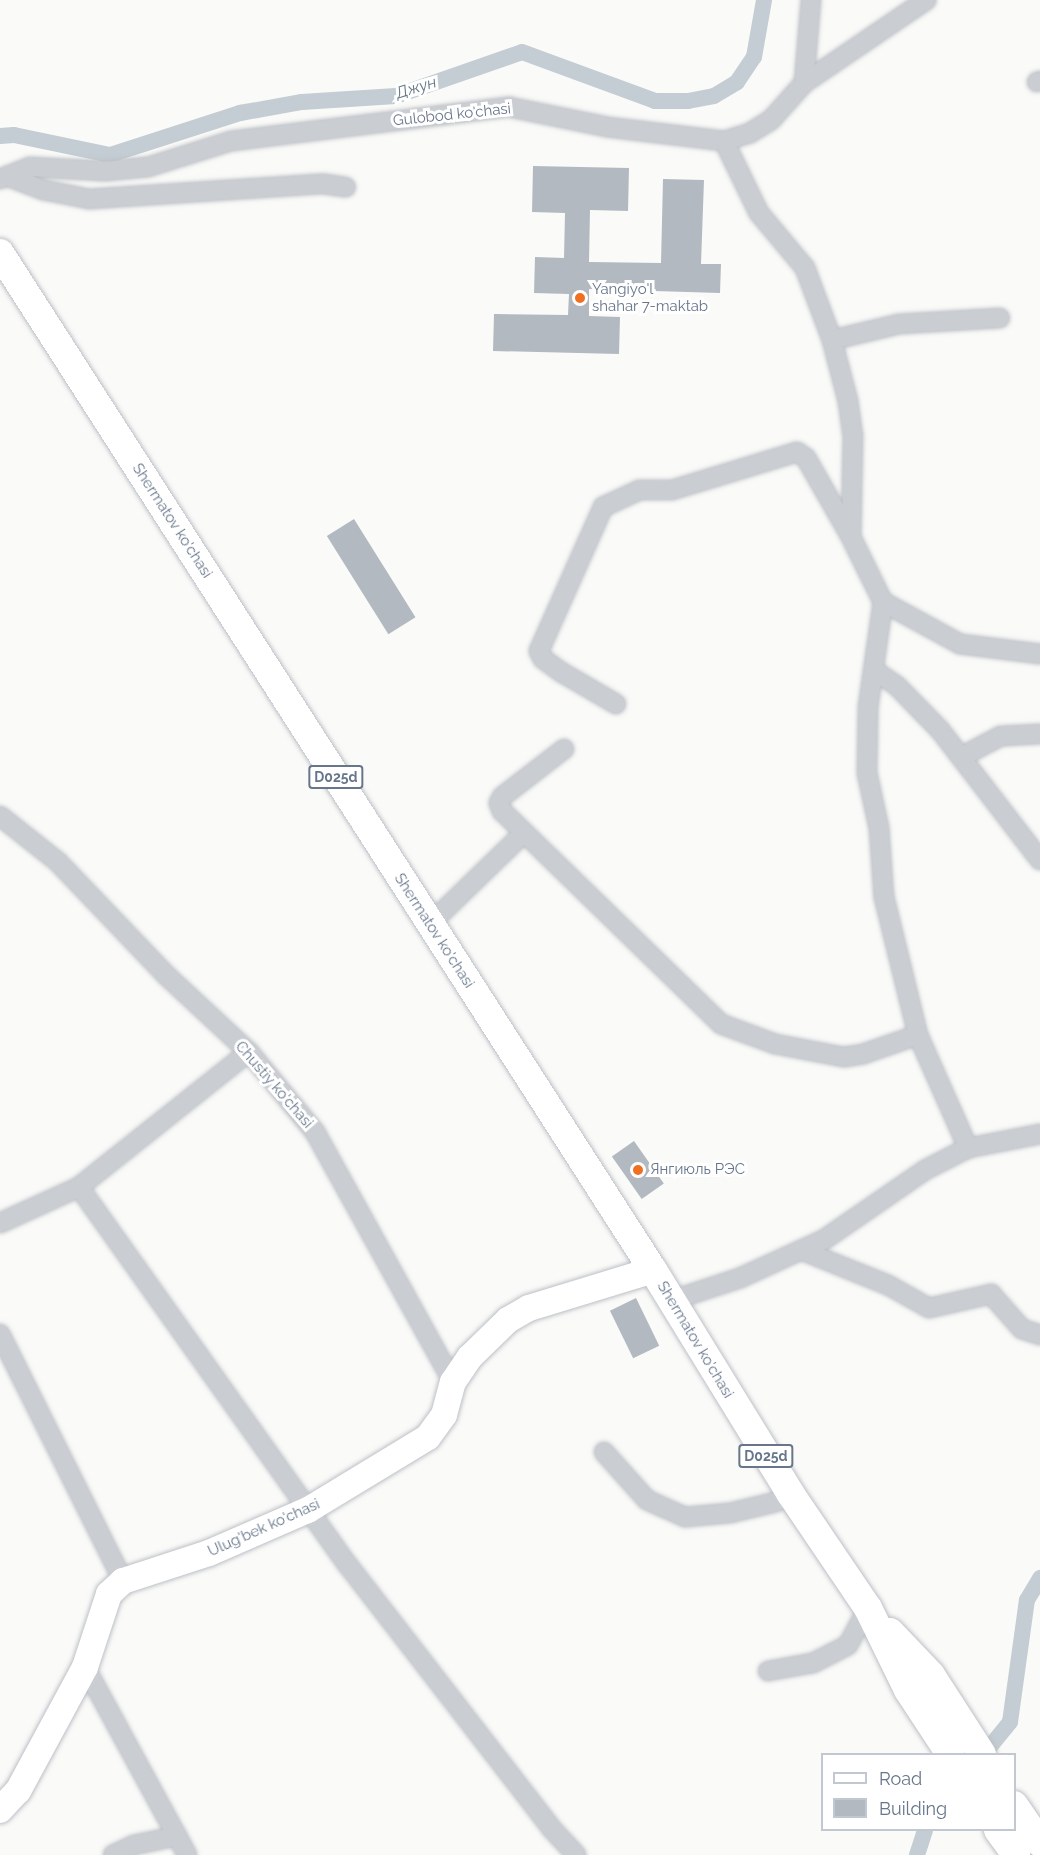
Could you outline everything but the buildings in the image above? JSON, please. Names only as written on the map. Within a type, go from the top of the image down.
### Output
[{"type":"main road","name":"Shermatov ko'chasi","points":[[0,253],[653,1270],[790,1493],[919,1683],[980,1753]]},
{"type":"main road","name":"Shermatov ko'chasi","points":[[919,1683],[949,1753]]},
{"type":"main road","points":[[1016,1820],[1040,1843]]},
{"type":"main road","points":[[1014,1831],[1016,1855]]},
{"type":"street","points":[[804,83],[810,0]]},
{"type":"street","name":"Gulobod ko'chasi","points":[[4,178],[30,167],[105,171],[148,167],[231,141],[509,107],[608,127],[724,141],[750,133],[771,120],[804,83],[926,0]]},
{"type":"street","points":[[724,141],[759,213],[805,268],[832,340],[853,435],[851,537]]},
{"type":"street","points":[[4,178],[89,200],[324,184],[346,187]]},
{"type":"street","points":[[832,340],[899,324],[1000,318]]},
{"type":"street","points":[[616,704],[561,672],[543,659],[539,651],[603,507],[639,490],[672,490],[797,452],[806,458],[851,537],[883,602],[868,708],[867,773],[879,828],[884,897],[918,1035],[968,1148]]},
{"type":"street","points":[[883,602],[960,644],[1040,654]]},
{"type":"street","points":[[875,671],[897,686],[961,757],[1040,860]]},
{"type":"street","points":[[961,757],[1001,736],[1040,734]]},
{"type":"street","points":[[564,749],[500,800],[502,811],[721,1024],[775,1044],[844,1056],[863,1054],[918,1035]]},
{"type":"street","name":"Chustiy ko'chasi","points":[[0,816],[58,861],[166,975],[249,1052],[315,1132],[453,1382]]},
{"type":"street","points":[[430,924],[524,833]]},
{"type":"street","points":[[0,1223],[79,1187],[249,1052]]},
{"type":"street","points":[[670,1301],[740,1278],[825,1239],[925,1170],[968,1148],[1040,1134]]},
{"type":"street","points":[[79,1187],[308,1510],[417,1656],[576,1855]]},
{"type":"street","points":[[801,1250],[888,1285],[930,1308],[991,1294],[1022,1329],[1040,1335]]},
{"type":"street","name":"Ulug'bek ko'chasi","points":[[123,1581],[209,1553],[308,1510],[428,1437],[444,1415],[453,1382],[470,1357],[508,1320],[530,1308],[653,1270]]},
{"type":"street","points":[[0,1334],[123,1581],[109,1594],[85,1666],[18,1791],[0,1810]]},
{"type":"street","points":[[604,1452],[648,1500],[685,1517],[730,1513],[776,1502],[790,1493]]},
{"type":"street","points":[[768,1671],[813,1663],[848,1645],[868,1608]]},
{"type":"street","points":[[85,1666],[187,1855]]},
{"type":"street","points":[[113,1855],[134,1845],[177,1836]]},
{"type":"waterway","name":"Джун","points":[[0,136],[14,135],[110,155],[240,113],[302,102],[396,96],[522,52],[655,101],[688,101],[714,96],[737,82],[754,57],[764,0]]},
{"type":"waterway","points":[[985,1753],[1010,1722],[1027,1600],[1040,1578]]},
{"type":"waterway","points":[[917,1855],[925,1831]]},
{"type":"place","name":"Yangiyo'l shahar 7-maktab","points":[[580,298]]},
{"type":"place","name":"Янгиюль РЭС","points":[[638,1170]]}]
